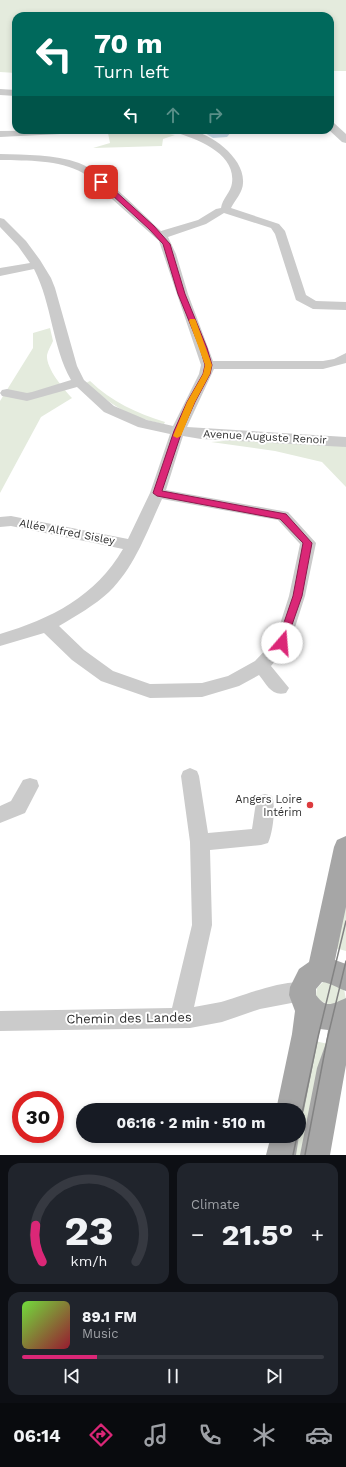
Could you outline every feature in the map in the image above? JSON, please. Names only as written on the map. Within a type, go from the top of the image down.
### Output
[{"type":"main road","points":[[320,970],[346,847]]},
{"type":"main road","points":[[291,1103],[306,1034],[305,981],[311,974],[320,970],[334,971],[346,979]]},
{"type":"main road","points":[[305,999],[315,1014],[323,1017],[332,1018],[344,1013]]},
{"type":"main road","points":[[315,1155],[331,1068],[340,1043],[344,1013]]},
{"type":"main road","points":[[281,1155],[284,1143]]},
{"type":"street","points":[[0,92],[12,93]]},
{"type":"street","points":[[334,128],[344,136]]},
{"type":"street","points":[[0,134],[12,134]]},
{"type":"street","points":[[159,236],[202,222],[225,210],[234,195],[238,182],[236,169],[227,155],[213,144],[194,134]]},
{"type":"street","points":[[0,157],[48,159],[76,165],[87,171],[101,182],[164,240],[208,365],[206,374],[178,431],[157,493],[133,545],[120,568],[103,588],[70,612],[47,625],[0,640]]},
{"type":"street","points":[[225,210],[275,226],[281,233],[300,297],[313,305],[346,306]]},
{"type":"street","name":"Avenue Auguste Renoir","points":[[0,222],[21,241],[38,265],[49,288],[70,366],[79,382],[110,409],[143,424],[178,431],[201,434],[346,442]]},
{"type":"street","points":[[0,272],[38,265]]},
{"type":"street","points":[[208,365],[323,365],[338,362],[346,357]]},
{"type":"street","points":[[7,393],[27,397],[34,396],[79,382]]},
{"type":"street","points":[[47,625],[78,654],[107,676],[150,690],[202,690],[233,681],[261,666],[282,643],[297,596],[308,543],[283,516],[157,493]]},
{"type":"street","name":"Allée Alfred Sisley","points":[[0,522],[12,521],[133,545]]},
{"type":"street","points":[[261,666],[280,688]]},
{"type":"street","points":[[180,1019],[202,924],[200,842],[190,776]]},
{"type":"street","points":[[0,816],[18,807],[30,786]]},
{"type":"street","points":[[200,842],[261,837],[265,802]]},
{"type":"street","name":"Chemin des Landes","points":[[0,1021],[180,1019],[222,1012],[241,1004],[260,999],[305,999]]},
{"type":"shaded area","points":[[0,0],[346,0],[346,71],[334,71],[334,12],[12,12],[12,73],[0,72]]},
{"type":"shaded area","points":[[108,134],[175,135],[163,139],[162,146],[93,148],[110,143]]},
{"type":"shaded area","points":[[50,328],[53,341],[47,353],[47,360],[52,372],[72,398],[41,417],[0,493],[0,401],[33,348],[33,333]]},
{"type":"shaded area","points":[[90,381],[116,401],[134,411],[165,422],[164,424],[140,418],[122,410],[86,383]]},
{"type":"shaded area","points":[[237,440],[346,446],[346,487],[322,462],[275,451],[211,442]]},
{"type":"shaded area","points":[[346,898],[346,951],[335,948]]},
{"type":"shaded area","points":[[324,981],[344,989],[346,999],[335,1008],[319,1000],[316,995],[317,988]]},
{"type":"shaded area","points":[[315,1041],[328,1044],[307,1155],[293,1155],[297,1143],[306,1143],[306,1103],[303,1103]]},
{"type":"water","points":[[206,134],[229,134],[227,137],[213,138]]},
{"type":"tram line","points":[[304,1103],[318,1037],[346,921]]},
{"type":"tram line","points":[[305,1155],[327,1040],[346,961]]},
{"type":"tram line","points":[[293,1155],[296,1143]]},
{"type":"slow traffic","points":[[177,436],[191,402],[206,374],[208,365],[192,321]]},
{"type":"place","name":"Angers Loire Intérim","points":[[310,805]]},
{"type":"route","points":[[101,182],[164,240],[208,365],[206,374],[178,431],[157,493],[283,516],[308,543],[297,596],[282,643]]}]
